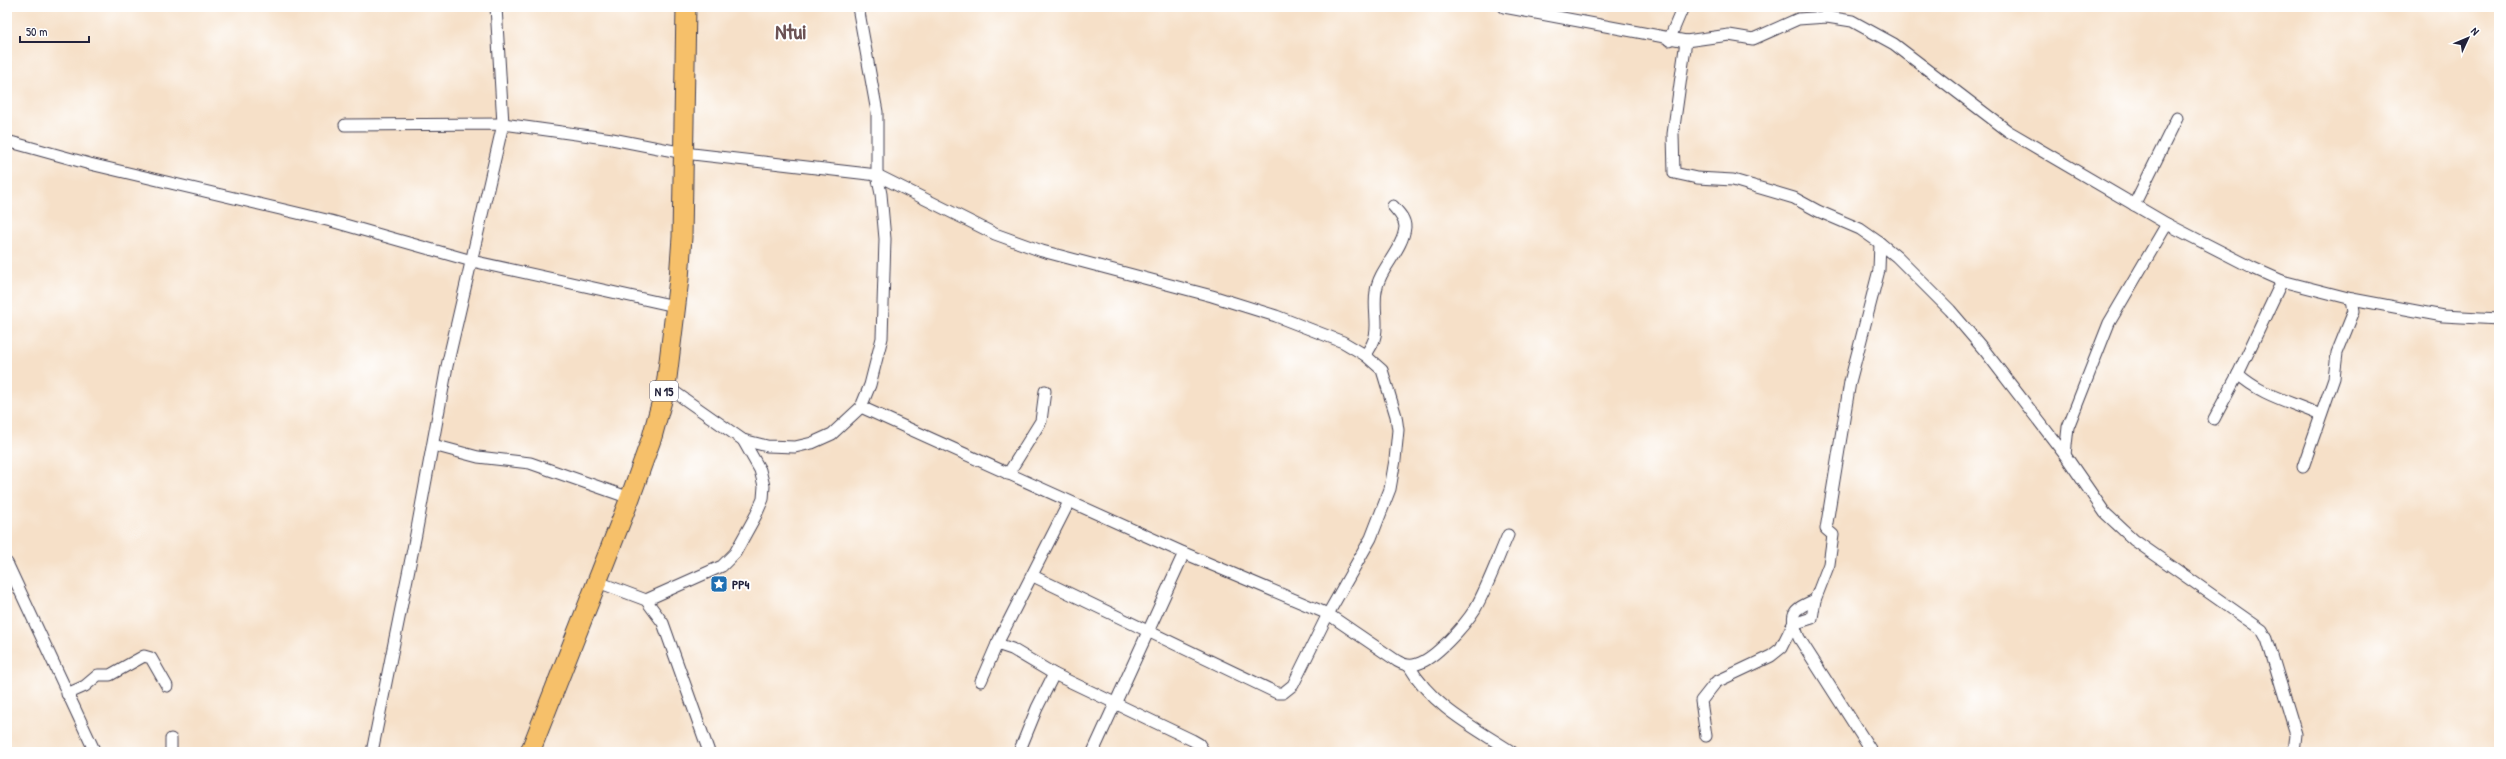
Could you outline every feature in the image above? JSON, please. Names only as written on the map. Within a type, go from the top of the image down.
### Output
[{"type":"highway","name":"N 15","points":[[530,752],[630,498],[652,437],[666,386],[682,237],[686,7]]},
{"type":"street","points":[[372,752],[433,445],[447,366],[472,261],[487,186],[503,124],[496,7]]},
{"type":"street","points":[[666,386],[743,440],[780,448],[795,447],[812,443],[832,434],[861,407],[870,385],[884,327],[885,239],[881,194],[877,175],[877,112],[858,7]]},
{"type":"street","points":[[1504,7],[1669,40],[1686,42],[1729,35],[1753,39],[1798,20],[1833,17],[1852,21],[1894,44],[2008,131],[2167,224],[2282,281],[2352,299],[2443,316],[2499,319]]},
{"type":"street","points":[[1669,40],[1683,7]]},
{"type":"street","points":[[1686,42],[1673,134],[1674,173],[1697,178],[1733,180],[1794,198],[1818,211],[1860,229],[1898,257],[1950,310],[2019,393],[2065,455],[2105,513],[2134,540],[2262,630],[2267,639],[2296,734],[2294,752]]},
{"type":"street","points":[[2134,205],[2177,118]]},
{"type":"street","points":[[345,125],[503,124],[612,139],[684,153],[877,175],[995,234],[1042,251],[1212,296],[1311,328],[1365,355],[1382,370],[1391,397],[1398,430],[1396,460],[1390,489],[1371,538],[1328,614],[1293,685],[1283,693],[1277,693],[1033,576]]},
{"type":"street","points":[[7,141],[90,164],[331,220],[472,261],[675,306]]},
{"type":"street","points":[[1365,355],[1374,345],[1376,335],[1376,291],[1404,231],[1402,218],[1393,206]]},
{"type":"street","points":[[2065,455],[2068,427],[2107,328],[2167,224]]},
{"type":"street","points":[[1793,624],[1812,618],[1815,600],[1829,564],[1833,535],[1826,529],[1850,382],[1879,270],[1880,243]]},
{"type":"street","points":[[2214,419],[2238,374],[2282,281]]},
{"type":"street","points":[[2303,467],[2334,378],[2337,353],[2354,311],[2352,299]]},
{"type":"street","points":[[2238,374],[2272,397],[2294,403],[2320,415]]},
{"type":"street","points":[[1008,474],[1041,421],[1045,392]]},
{"type":"street","points":[[861,407],[1184,553],[1328,614],[1397,661],[1409,666],[1419,664],[1444,645],[1474,610],[1489,581],[1508,535]]},
{"type":"street","points":[[646,600],[722,566],[735,553],[763,499],[764,486],[760,470],[743,440]]},
{"type":"street","points":[[433,445],[478,457],[530,463],[630,498]]},
{"type":"street","points":[[982,681],[999,640],[1033,576],[1069,502]]},
{"type":"street","points":[[1093,752],[1184,553]]},
{"type":"street","points":[[7,563],[95,752]]},
{"type":"street","points":[[598,582],[646,600],[663,623],[710,752]]},
{"type":"street","points":[[1706,736],[1701,701],[1707,692],[1716,682],[1776,652],[1781,648],[1793,624],[1795,610],[1799,606],[1815,600]]},
{"type":"street","points":[[1793,624],[1799,638],[1872,752]]},
{"type":"street","points":[[999,640],[1054,674],[1192,740],[1199,744],[1204,752]]},
{"type":"street","points":[[67,694],[85,686],[98,675],[110,675],[144,656],[151,658],[167,686]]},
{"type":"street","points":[[1409,666],[1419,683],[1434,700],[1454,716],[1512,752]]},
{"type":"street","points":[[1019,752],[1037,708],[1054,674]]},
{"type":"street","points":[[171,739],[171,752]]},
{"type":"place","name":"PP4","points":[[719,584]]},
{"type":"district","name":"Ntui","points":[[791,31]]}]
